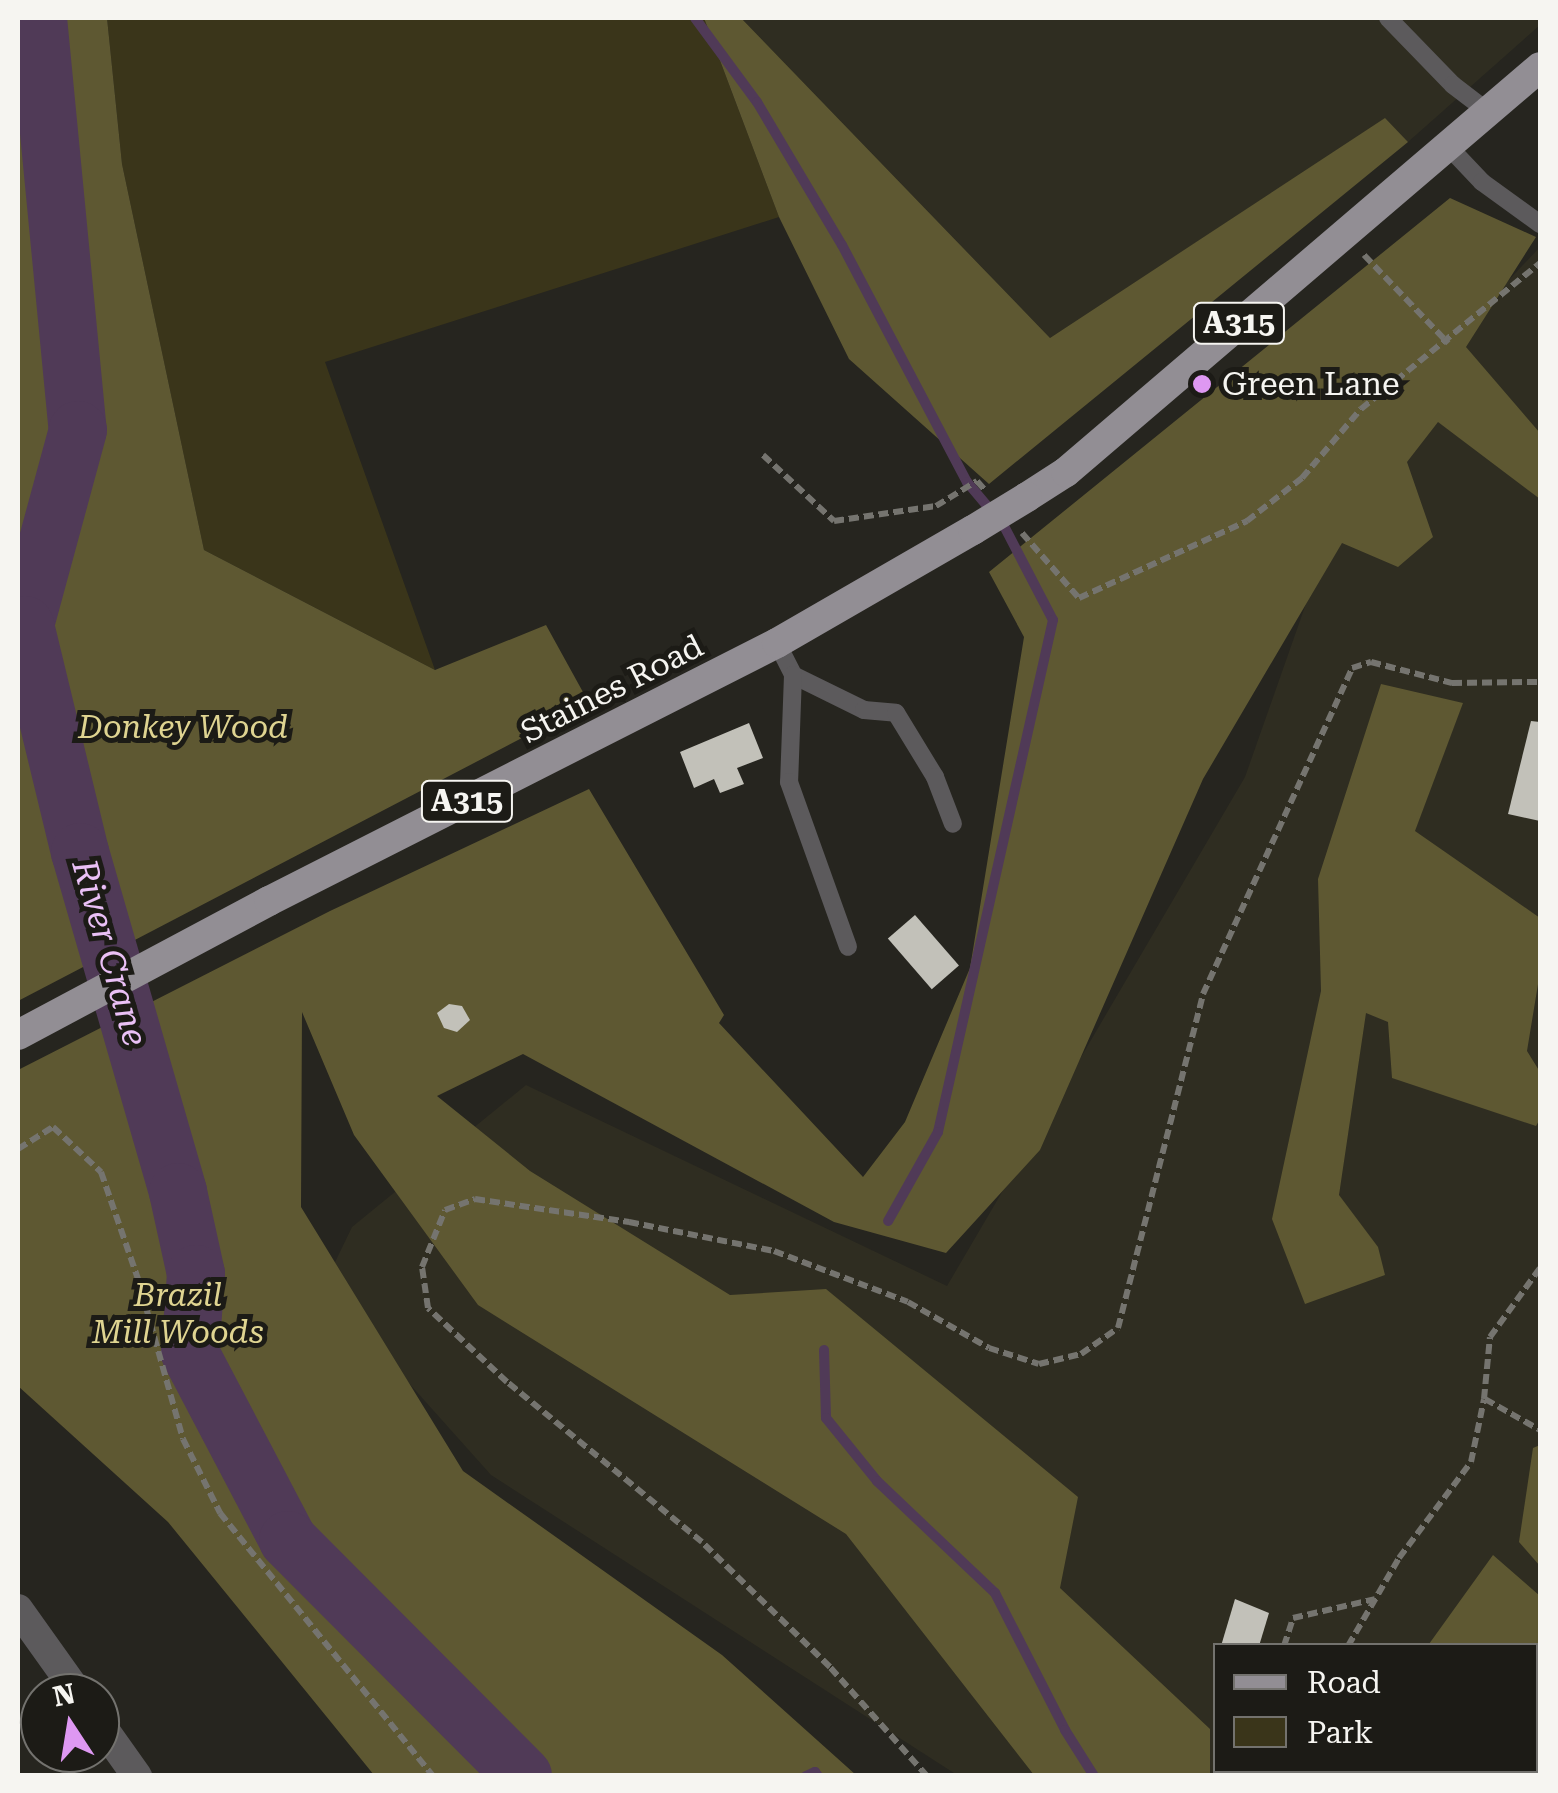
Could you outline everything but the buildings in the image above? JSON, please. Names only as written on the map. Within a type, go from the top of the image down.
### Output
[{"type":"main road","name":"A315","points":[[777,643],[1066,472],[1540,67]]},
{"type":"main road","name":"Staines Road","points":[[18,1035],[777,643]]},
{"type":"street","points":[[18,1609],[64,1673]]},
{"type":"street","points":[[120,1752],[137,1776]]},
{"type":"lane","points":[[1388,18],[1453,85],[1487,111]]},
{"type":"lane","points":[[1447,144],[1482,182],[1540,224]]},
{"type":"lane","points":[[777,643],[793,675],[789,782],[848,947]]},
{"type":"lane","points":[[793,675],[864,710],[896,712],[935,777],[953,824]]},
{"type":"path","points":[[1344,232],[1448,343]]},
{"type":"path","points":[[1020,531],[1078,598],[1247,521],[1302,478],[1361,409],[1448,343],[1540,263]]},
{"type":"path","points":[[763,455],[834,522],[936,506],[977,481]]},
{"type":"path","points":[[927,1776],[830,1668],[702,1542],[508,1382],[428,1308],[422,1267],[445,1210],[475,1199],[629,1222],[774,1251],[908,1302],[988,1348],[1040,1364],[1081,1354],[1118,1328],[1203,994],[1352,668],[1371,662],[1452,684],[1540,682]]},
{"type":"path","points":[[18,1148],[54,1127],[101,1172],[138,1280],[183,1438],[220,1513],[433,1776]]},
{"type":"path","points":[[1350,1643],[1399,1558],[1471,1462],[1484,1399],[1490,1337],[1540,1268]]},
{"type":"path","points":[[1484,1399],[1540,1430]]},
{"type":"path","points":[[1285,1643],[1293,1618],[1375,1599]]},
{"type":"shaded area","points":[[741,18],[1540,18],[1540,25],[1408,142],[1385,119],[1050,338]]},
{"type":"shaded area","points":[[1540,247],[1540,1775],[957,1775],[491,1475],[323,1287],[352,1227],[526,1085],[947,1286],[1245,777],[1367,430]]},
{"type":"green space","name":"Donkey Wood","points":[[18,18],[107,18],[122,164],[204,550],[435,670],[546,625],[589,703],[18,1001]]},
{"type":"green space","points":[[107,18],[704,18],[779,217],[325,362],[435,670],[204,550],[122,164]]},
{"type":"green space","points":[[704,18],[741,18],[1050,338],[1385,118],[1408,142],[989,484],[849,359],[779,217]]},
{"type":"green space","name":"Brazil Mill Woods","points":[[1450,198],[1536,237],[1466,347],[1540,433],[1540,499],[1438,422],[1407,462],[1433,537],[1398,567],[1342,543],[1203,779],[1040,1150],[946,1253],[834,1222],[523,1054],[437,1096],[530,1171],[730,1295],[826,1289],[1078,1497],[1060,1588],[1210,1729],[1210,1775],[1034,1775],[846,1534],[478,1305],[354,1135],[302,1012],[301,1207],[463,1471],[722,1655],[856,1775],[374,1775],[168,1522],[18,1386],[18,1070],[330,911],[589,789],[724,1015],[719,1023],[863,1177],[905,1122],[970,968],[1024,637],[989,572]]},
{"type":"green space","points":[[1381,684],[1463,703],[1415,831],[1540,918],[1540,972],[1527,1051],[1540,1072],[1540,1119],[1536,1126],[1392,1078],[1388,1022],[1366,1013],[1339,1195],[1378,1247],[1385,1275],[1305,1304],[1272,1219],[1321,991],[1318,879]]},
{"type":"green space","points":[[1540,1445],[1540,1566],[1519,1542],[1533,1448]]},
{"type":"green space","points":[[1493,1555],[1540,1596],[1540,1770],[1538,1643],[1430,1643]]},
{"type":"waterway","name":"River Crane","points":[[38,18],[78,430],[25,625],[80,852],[178,1192],[196,1274],[190,1353],[288,1540],[523,1776]]},
{"type":"waterway","points":[[695,18],[757,102],[842,245],[967,482],[1004,526],[1053,620],[938,1132],[888,1221]]},
{"type":"waterway","points":[[824,1350],[826,1418],[877,1481],[995,1593],[1065,1730],[1094,1776]]},
{"type":"waterway","points":[[806,1776],[815,1772],[818,1776]]},
{"type":"place","name":"Green Lane","points":[[1202,384]]}]
